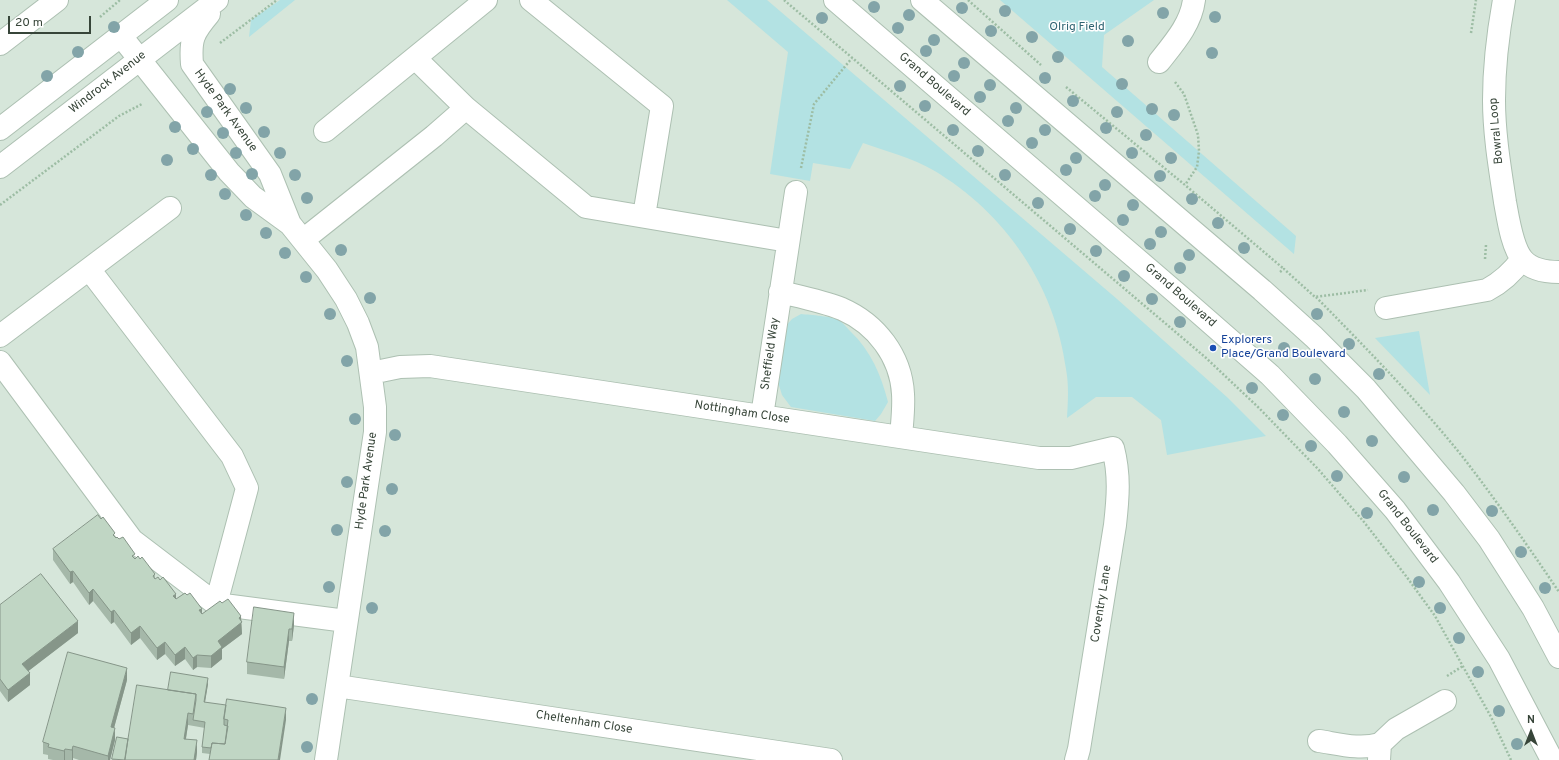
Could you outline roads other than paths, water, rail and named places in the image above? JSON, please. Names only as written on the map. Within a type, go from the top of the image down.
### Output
[{"type":"street","points":[[0,44],[57,0]]},
{"type":"street","points":[[0,129],[168,0]]},
{"type":"street","name":"Windrock Avenue","points":[[0,167],[217,0]]},
{"type":"street","name":"Hyde Park Avenue","points":[[222,0],[201,24],[193,37],[190,48],[192,64],[270,174],[297,232]]},
{"type":"street","points":[[324,131],[486,0]]},
{"type":"street","points":[[532,0],[662,106],[644,216]]},
{"type":"street","name":"Grand Boulevard","points":[[835,0],[1270,375],[1337,444],[1395,510],[1449,582],[1499,659],[1552,760]]},
{"type":"street","points":[[922,0],[1262,290],[1314,336],[1366,389],[1454,494],[1489,539],[1533,608],[1559,657]]},
{"type":"street","points":[[1159,62],[1179,37],[1193,11],[1194,0]]},
{"type":"street","name":"Bowral Loop","points":[[1504,0],[1495,64],[1495,130],[1509,224],[1514,242],[1522,259]]},
{"type":"street","name":"Hyde Park Avenue","points":[[121,36],[229,172],[253,197],[297,232],[328,270],[346,299],[358,323],[366,347],[375,407],[375,432],[326,760]]},
{"type":"street","points":[[415,58],[466,108],[586,207],[788,241]]},
{"type":"street","points":[[297,232],[434,136],[466,108]]},
{"type":"street","name":"Sheffield Way","points":[[762,416],[796,192]]},
{"type":"street","points":[[0,336],[170,208]]},
{"type":"street","points":[[1386,308],[1487,290],[1502,282],[1522,259],[1532,268],[1547,272],[1559,272]]},
{"type":"street","points":[[89,269],[232,456],[247,488],[216,604]]},
{"type":"street","points":[[780,292],[813,300],[842,310],[865,323],[887,344],[898,366],[903,394],[901,437]]},
{"type":"street","points":[[0,362],[132,540],[216,604],[346,621]]},
{"type":"street","name":"Nottingham Close","points":[[371,373],[400,367],[430,366],[1039,458],[1071,458],[1113,448]]},
{"type":"street","name":"Coventry Lane","points":[[1076,760],[1081,741],[1115,525],[1118,466],[1113,448]]},
{"type":"street","name":"Cheltenham Close","points":[[337,686],[717,752],[831,760]]},
{"type":"street","points":[[1319,741],[1369,748],[1380,752],[1396,729],[1445,701]]},
{"type":"place","name":"Explorers Place/Grand Boulevard","points":[[1213,348]]},
{"type":"park label","name":"Olrig Field","points":[[1077,28]]}]
